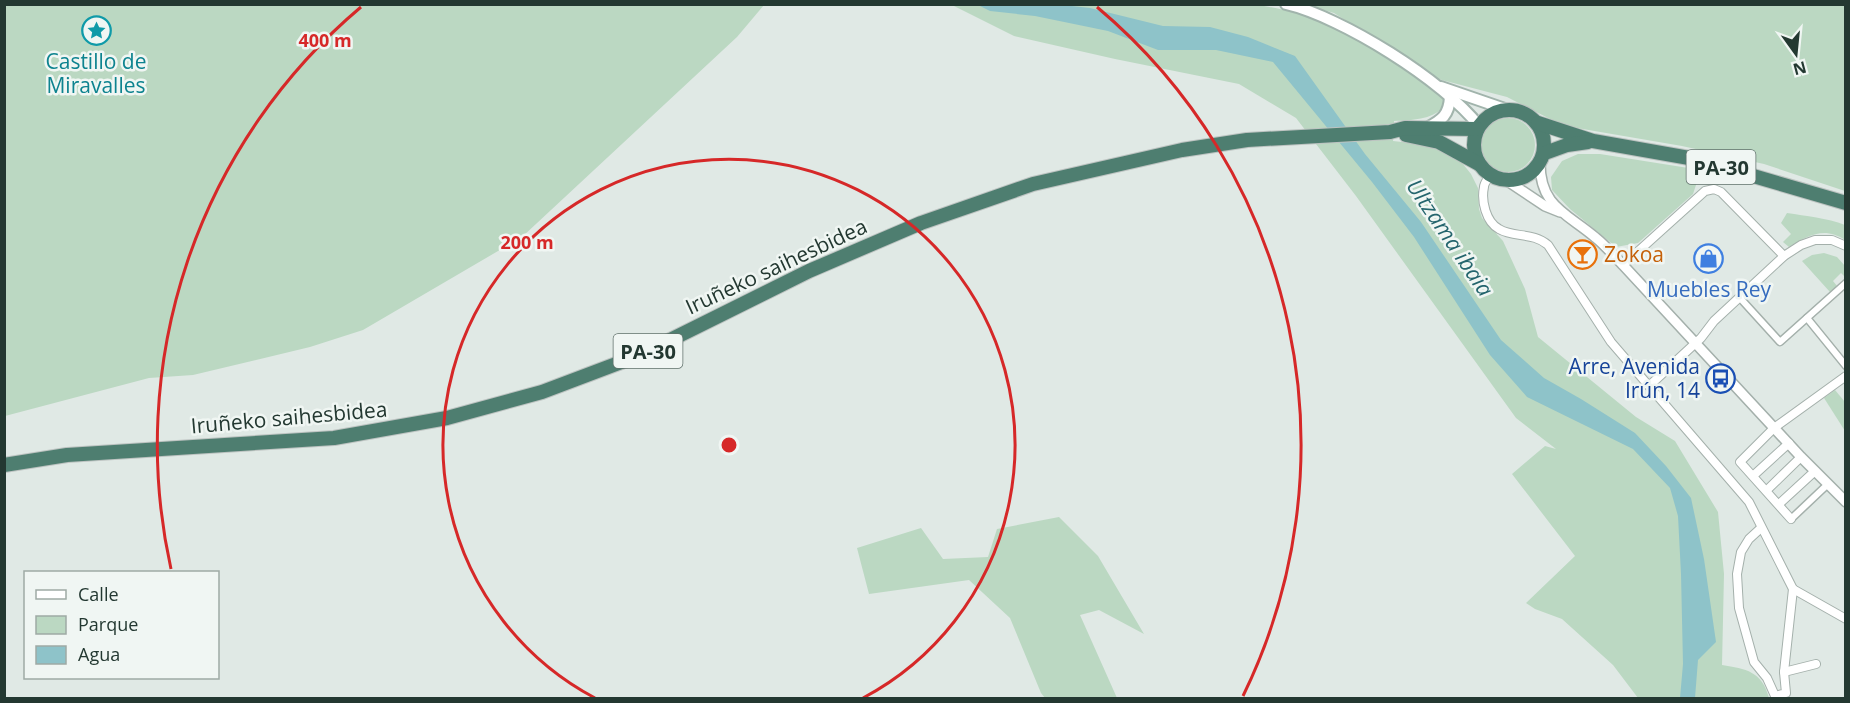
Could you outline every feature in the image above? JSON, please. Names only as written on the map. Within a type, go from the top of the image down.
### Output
[{"type":"highway","name":"PA-30","points":[[1505,109],[1524,112],[1538,123],[1593,141],[1695,159],[1845,203]]},
{"type":"highway","points":[[1479,164],[1473,146],[1478,127],[1488,116],[1505,109]]},
{"type":"highway","points":[[1538,123],[1544,138],[1543,158]]},
{"type":"highway","name":"Iruñeko saihesbidea","points":[[1390,132],[1406,128],[1478,127]]},
{"type":"highway","name":"Iruñeko saihesbidea","points":[[4,465],[67,455],[334,438],[447,418],[542,392],[640,355],[809,272],[921,223],[981,201],[1034,184],[1182,150],[1266,138],[1390,132],[1439,142],[1479,164]]},
{"type":"highway","name":"PA-30","points":[[1479,164],[1490,175],[1506,180],[1519,179],[1532,173],[1543,158],[1567,145],[1593,141]]},
{"type":"main road","points":[[1286,4],[1335,21],[1399,59],[1464,107],[1478,127]]},
{"type":"main road","points":[[1435,85],[1505,109]]},
{"type":"main road","points":[[1427,128],[1444,118],[1449,109],[1450,98]]},
{"type":"street","points":[[1543,158],[1540,180],[1550,200],[1596,238],[1623,265],[1845,502]]},
{"type":"street","points":[[1490,175],[1484,187],[1484,205],[1489,219],[1500,230],[1541,239],[1548,245],[1611,342],[1749,502],[1793,589],[1845,619]]},
{"type":"street","points":[[1506,180],[1545,206],[1565,214]]},
{"type":"street","points":[[1623,265],[1705,191],[1714,189],[1721,192],[1784,256]]},
{"type":"street","points":[[1649,386],[1695,344],[1714,321],[1742,300],[1784,256],[1801,245],[1815,240],[1832,240],[1845,246]]},
{"type":"street","points":[[1742,300],[1780,342],[1845,283]]},
{"type":"street","points":[[1807,318],[1845,366]]},
{"type":"street","points":[[1828,484],[1791,519],[1740,462],[1774,428],[1844,381]]},
{"type":"street","points":[[1754,476],[1789,444]]},
{"type":"street","points":[[1767,490],[1801,457]]},
{"type":"street","points":[[1779,504],[1815,471]]},
{"type":"street","points":[[1761,528],[1749,539],[1741,552],[1737,574],[1739,608],[1754,662],[1767,678],[1775,697],[1790,693],[1795,699]]},
{"type":"street","points":[[1786,693],[1784,672],[1793,589]]},
{"type":"street","points":[[1784,672],[1816,664]]},
{"type":"green space","points":[[5,4],[764,5],[737,37],[522,237],[363,330],[310,347],[193,375],[149,378],[5,416]]},
{"type":"green space","points":[[952,5],[1259,5],[1307,16],[1338,29],[1385,57],[1444,97],[1444,107],[1433,115],[1394,121],[1393,141],[1438,146],[1459,159],[1471,174],[1478,188],[1482,218],[1503,241],[1525,289],[1538,337],[1636,417],[1675,441],[1718,512],[1724,574],[1722,665],[1752,673],[1762,682],[1769,698],[1638,698],[1613,665],[1562,619],[1535,609],[1526,603],[1575,556],[1512,474],[1545,446],[1556,449],[1516,418],[1356,196],[1296,118],[1239,84],[1014,36]]},
{"type":"green space","points":[[1306,5],[1845,5],[1845,191],[1764,164],[1682,146],[1577,128],[1554,121],[1507,97],[1438,79],[1334,13]]},
{"type":"green space","points":[[1503,118],[1513,118],[1527,126],[1533,135],[1535,145],[1533,155],[1527,164],[1513,172],[1503,172],[1486,160],[1481,150],[1481,140],[1493,123]]},
{"type":"green space","points":[[1578,154],[1600,154],[1701,170],[1693,194],[1638,243],[1616,247],[1570,209],[1552,190],[1551,177],[1562,161]]},
{"type":"green space","points":[[1787,213],[1845,225],[1845,240],[1824,233],[1810,236],[1789,247],[1783,242],[1791,234],[1781,223]]},
{"type":"green space","points":[[1824,253],[1837,257],[1845,266],[1845,277],[1841,273],[1833,281],[1837,286],[1830,292],[1802,261],[1812,255]]},
{"type":"green space","points":[[1835,390],[1845,402],[1845,431],[1824,398]]},
{"type":"green space","points":[[1059,517],[1098,556],[1144,634],[1099,610],[1080,615],[1117,698],[1045,698],[1010,618],[969,580],[869,594],[857,548],[921,528],[943,559],[988,557],[997,529]]},
{"type":"water","points":[[978,5],[1063,5],[1090,8],[1163,26],[1210,27],[1248,37],[1295,56],[1365,154],[1421,222],[1501,340],[1544,378],[1635,433],[1666,466],[1691,498],[1704,559],[1716,642],[1698,660],[1695,698],[1680,698],[1683,664],[1681,574],[1678,516],[1670,488],[1633,449],[1527,397],[1490,355],[1414,237],[1372,182],[1273,62],[1216,50],[1158,50],[1108,31],[1035,16],[990,11]]},
{"type":"place","name":"Castillo de Miravalles","points":[[96,30]]},
{"type":"place","name":"Zokoa","points":[[1583,254]]},
{"type":"place","name":"Muebles Rey","points":[[1709,258]]},
{"type":"place","name":"Arre, Avenida Irún, 14","points":[[1721,378]]},
{"type":"water label","name":"Ultzama ibaia","points":[[1451,237]]}]
